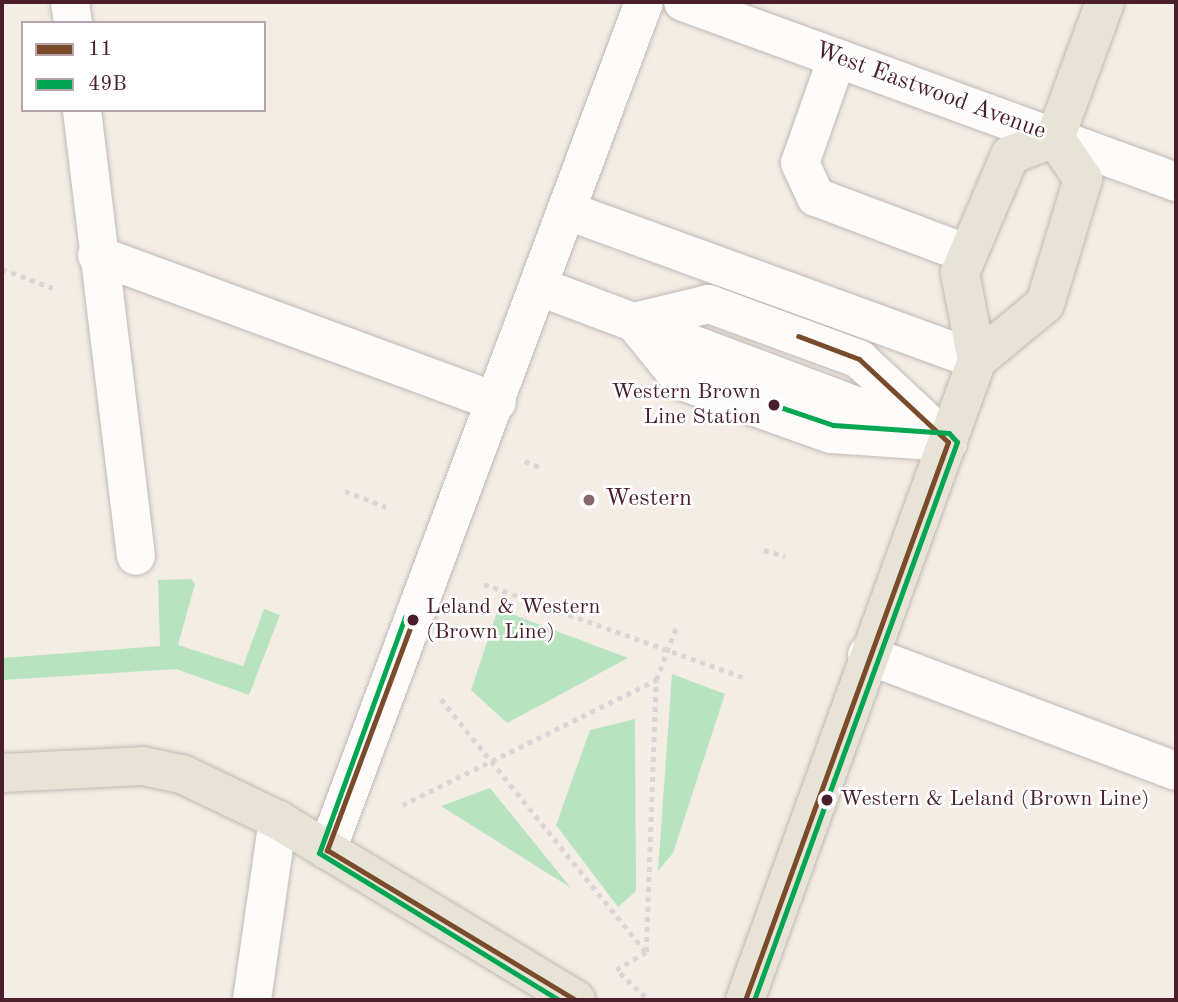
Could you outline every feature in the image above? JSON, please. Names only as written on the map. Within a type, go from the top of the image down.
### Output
[{"type":"main road","points":[[745,1000],[867,655],[948,442],[976,360],[960,272],[1010,155],[1055,138],[1105,2]]},
{"type":"main road","points":[[976,360],[1045,304],[1083,179],[1055,138]]},
{"type":"main road","points":[[2,773],[143,766],[182,774],[278,820],[576,1000]]},
{"type":"street","points":[[70,2],[73,21]]},
{"type":"street","points":[[327,850],[540,287],[644,2]]},
{"type":"street","name":"West Eastwood Avenue","points":[[683,2],[1176,182]]},
{"type":"street","points":[[837,58],[800,163],[816,197],[968,254]]},
{"type":"street","points":[[82,112],[97,255],[136,556]]},
{"type":"street","points":[[568,211],[976,360]]},
{"type":"street","points":[[97,255],[496,402]]},
{"type":"street","points":[[540,287],[634,322],[682,380],[831,435],[948,442]]},
{"type":"street","points":[[634,322],[709,304],[810,340],[859,359],[948,442]]},
{"type":"street","points":[[867,655],[1176,771]]},
{"type":"street","points":[[252,1000],[278,820]]},
{"type":"path","points":[[345,491],[386,507]]},
{"type":"path","points":[[764,550],[785,556]]},
{"type":"path","points":[[484,584],[743,677]]},
{"type":"path","points":[[646,953],[656,680],[676,628]]},
{"type":"path","points":[[402,805],[656,680]]},
{"type":"path","points":[[442,699],[646,953]]},
{"type":"path","points":[[646,953],[616,970],[649,1000]]},
{"type":"green space","points":[[191,579],[195,584],[178,645],[243,666],[264,609],[280,615],[249,695],[176,669],[2,680],[2,658],[160,646],[158,580]]},
{"type":"green space","points":[[498,609],[628,658],[507,723],[471,690]]},
{"type":"green space","points":[[672,674],[725,694],[673,853],[658,871]]},
{"type":"green space","points":[[635,719],[636,891],[618,907],[556,825],[590,730]]},
{"type":"green space","points":[[490,788],[571,888],[441,806]]},
{"type":"transit line","name":"11","points":[[745,1000],[948,442],[859,359],[798,336]]},
{"type":"transit line","name":"49B","points":[[754,1000],[957,442],[949,433],[833,425],[774,405]]},
{"type":"transit line","name":"49B","points":[[405,617],[319,853],[559,1000]]},
{"type":"transit line","name":"11","points":[[413,620],[327,850],[576,1000]]},
{"type":"place","name":"Western Brown Line Station","points":[[774,405]]},
{"type":"place","name":"Western","points":[[589,500]]},
{"type":"place","name":"Leland & Western (Brown Line)","points":[[413,620]]},
{"type":"place","name":"Western & Leland (Brown Line)","points":[[827,800]]}]
